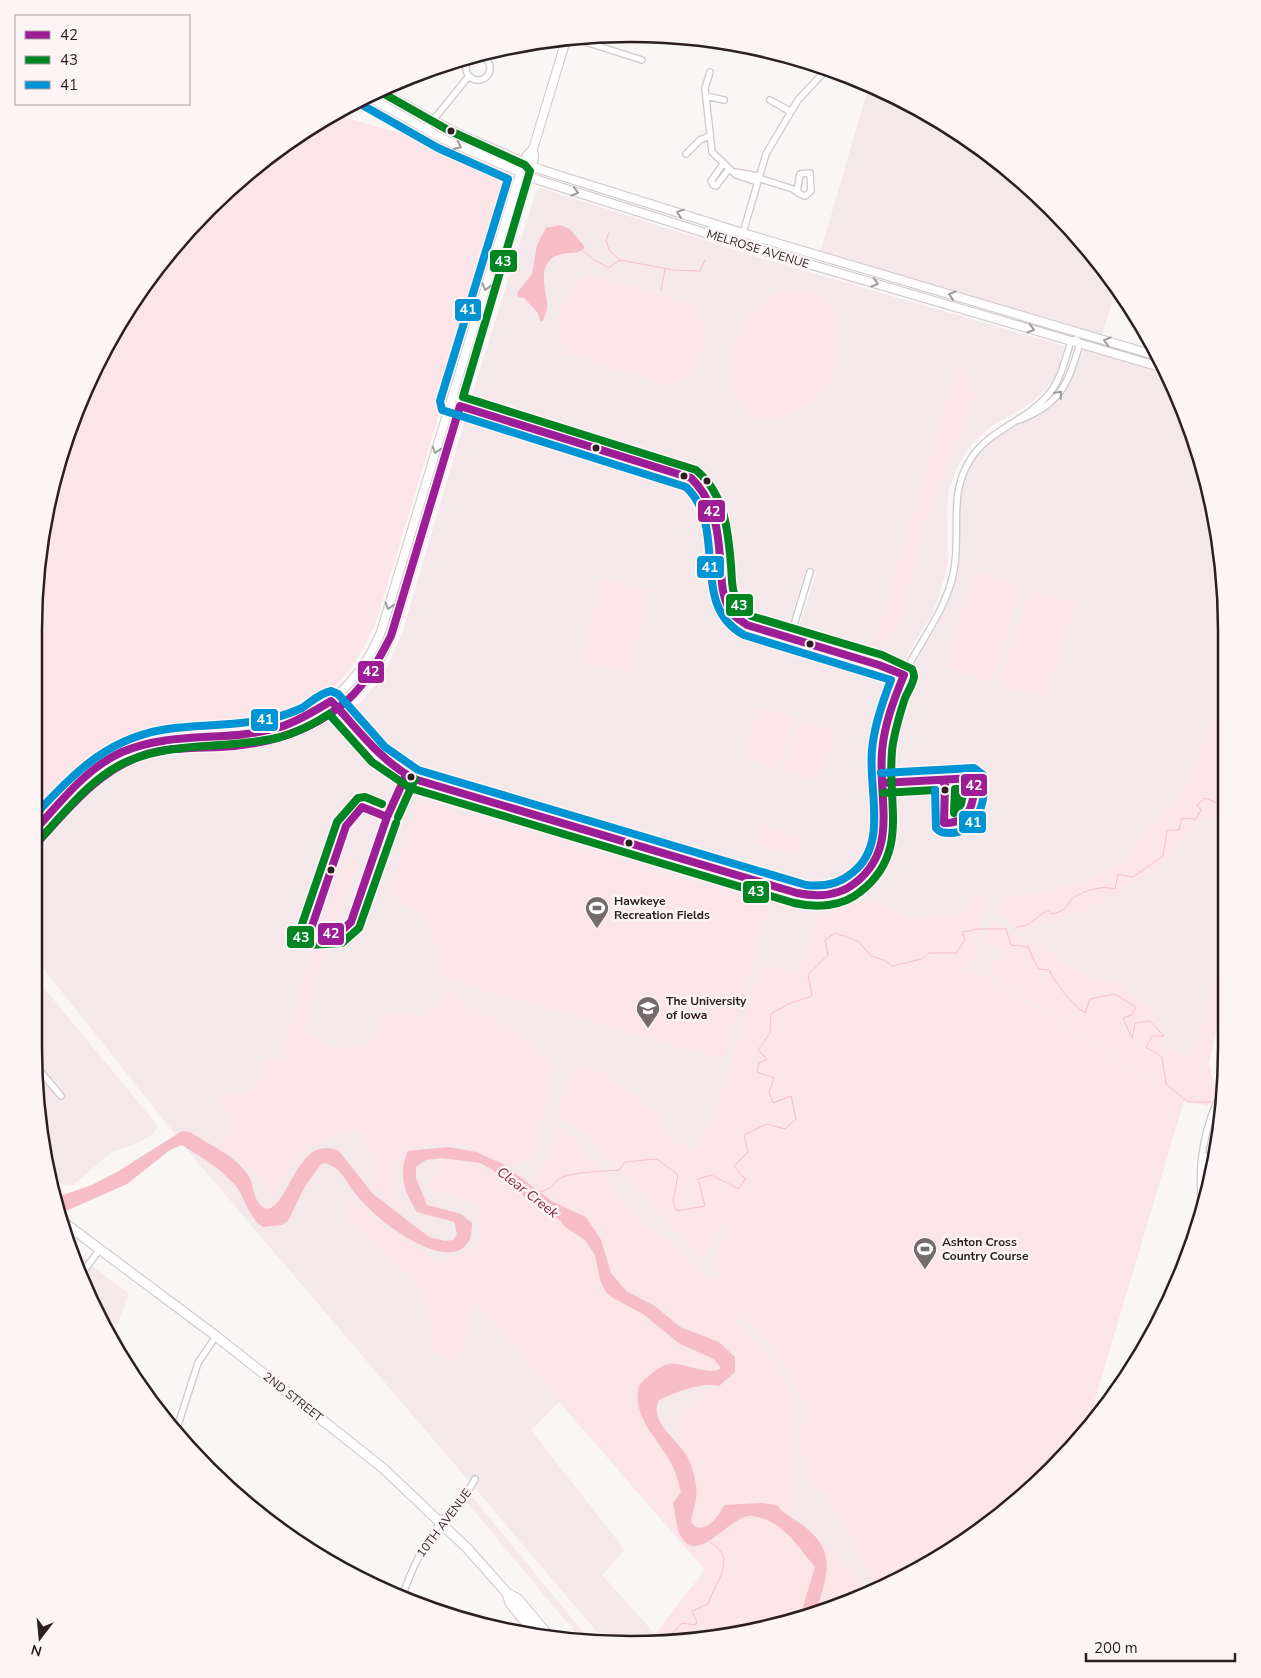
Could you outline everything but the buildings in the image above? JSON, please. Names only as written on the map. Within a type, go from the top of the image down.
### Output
[{"type":"main road","points":[[42,823],[85,778],[120,753],[159,741],[272,731],[295,723],[325,706],[361,670],[381,632],[520,174],[524,163],[533,149],[564,47]]},
{"type":"main road","name":"MELROSE AVENUE","points":[[388,95],[431,120],[532,166],[742,239],[1156,366]]},
{"type":"main road","name":"MELROSE AVENUE","points":[[375,101],[425,130],[529,177],[697,231],[742,239],[1149,354]]},
{"type":"main road","points":[[42,838],[92,786],[127,762],[162,751],[266,742],[294,734],[331,716],[371,675],[391,636],[529,177],[534,157],[533,149]]},
{"type":"main road","name":"2ND STREET","points":[[71,1227],[216,1336],[352,1442],[441,1523],[507,1593],[518,1599],[542,1628]]},
{"type":"main road","name":"2ND STREET","points":[[507,1593],[510,1603],[529,1626]]},
{"type":"street","points":[[592,44],[642,60]]},
{"type":"street","points":[[467,66],[469,76],[476,80],[485,78],[489,72],[487,61]]},
{"type":"street","points":[[710,72],[706,96],[712,152],[739,177],[758,179],[793,189],[796,192]]},
{"type":"street","points":[[742,239],[766,154],[806,90],[821,75]]},
{"type":"street","points":[[425,130],[431,120],[469,76]]},
{"type":"street","points":[[706,96],[724,100]]},
{"type":"street","points":[[770,100],[791,112]]},
{"type":"street","points":[[686,154],[700,140],[709,136]]},
{"type":"street","points":[[723,164],[711,181],[713,185],[716,186],[730,170]]},
{"type":"street","points":[[1019,420],[1052,389],[1059,378],[1071,340]]},
{"type":"street","points":[[325,706],[331,716],[361,749],[392,769],[428,784],[797,893],[814,896],[831,894],[846,889],[862,879],[880,852],[884,827],[882,753],[890,712],[904,675],[933,625],[951,582],[956,544],[955,501],[964,471],[982,444],[993,435],[1019,420],[1035,414],[1059,395],[1066,385],[1080,343]]},
{"type":"street","points":[[451,400],[680,474],[699,484],[711,502],[723,590],[729,608],[738,619],[747,625],[879,665],[904,675]]},
{"type":"street","points":[[790,638],[810,572]]},
{"type":"street","points":[[332,701],[377,754],[406,775]]},
{"type":"street","points":[[309,936],[339,933],[351,922],[388,815],[406,775]]},
{"type":"street","points":[[43,1075],[61,1096]]},
{"type":"street","points":[[1201,1186],[1204,1145],[1214,1111]]},
{"type":"street","points":[[1204,1145],[1206,1165]]},
{"type":"street","points":[[85,1269],[100,1249]]},
{"type":"street","points":[[179,1423],[198,1363],[216,1336]]},
{"type":"street","name":"10TH AVENUE","points":[[405,1591],[417,1556],[476,1479]]},
{"type":"shaded area","points":[[867,92],[924,121],[988,164],[1018,188],[1073,243],[1114,297],[1101,337],[820,253]]},
{"type":"shaded area","points":[[344,117],[435,143],[506,179],[509,184],[375,625],[357,659],[334,688],[320,700],[287,718],[259,726],[165,733],[125,743],[103,754],[81,770],[42,812],[42,630],[48,554],[54,516],[74,441],[87,405],[121,336],[164,273],[188,243],[243,188],[304,142]]},
{"type":"shaded area","points":[[541,188],[750,255],[1064,346],[1058,372],[1048,386],[1033,401],[988,429],[972,444],[958,466],[949,489],[947,506],[948,564],[938,599],[930,618],[901,665],[797,632],[817,572],[806,568],[788,630],[748,616],[737,605],[731,592],[720,505],[707,481],[698,474],[680,466],[533,420],[483,402],[472,395],[536,191]]},
{"type":"shaded area","points":[[591,274],[695,306],[701,316],[705,341],[697,366],[689,376],[679,383],[667,386],[566,353],[558,332],[561,308],[572,286]]},
{"type":"shaded area","points":[[801,288],[817,293],[828,303],[836,317],[839,332],[839,349],[836,365],[830,380],[821,393],[802,408],[778,418],[766,419],[755,417],[745,411],[737,400],[731,382],[730,364],[733,346],[741,328],[752,313],[766,300],[783,292]]},
{"type":"shaded area","name":"The University of Iowa","points":[[1086,348],[1157,369],[1174,405],[1187,441],[1207,516],[1217,592],[1218,630],[1218,987],[1091,1413],[1073,1435],[1046,1463],[1018,1490],[988,1514],[924,1557],[856,1591],[783,1615],[745,1624],[669,1634],[630,1636],[599,1634],[194,1158],[42,967],[42,842],[96,786],[123,767],[148,757],[165,753],[243,748],[275,743],[294,737],[328,721],[335,723],[366,754],[395,772],[399,780],[349,918],[339,929],[326,931],[317,929],[317,937],[338,936],[351,927],[391,815],[403,788],[413,783],[796,896],[822,898],[847,892],[870,874],[884,849],[887,830],[885,771],[889,728],[899,694],[908,673],[938,624],[949,598],[957,569],[958,506],[961,488],[967,472],[977,456],[992,440],[1043,410],[1061,395],[1074,372],[1080,353]],"holes":[[[559,1402],[705,1570],[655,1634],[602,1575],[625,1550],[531,1430]]]},
{"type":"shaded area","points":[[956,368],[965,371],[975,393],[970,414],[933,499],[915,561],[903,617],[877,650],[874,644]]},
{"type":"shaded area","points":[[466,416],[678,480],[692,486],[707,510],[719,599],[725,614],[745,630],[892,677],[882,700],[871,763],[875,843],[858,870],[844,881],[829,886],[804,886],[441,780],[409,769],[386,754],[350,714],[375,686],[386,669],[402,634]]},
{"type":"shaded area","points":[[974,571],[1021,586],[992,682],[944,668]]},
{"type":"shaded area","points":[[600,579],[649,590],[631,673],[582,662]]},
{"type":"shaded area","points":[[1029,589],[1076,603],[1046,699],[999,684]]},
{"type":"shaded area","points":[[760,707],[792,717],[794,720],[785,743],[786,746],[779,768],[776,769],[746,759],[744,756],[749,734],[753,733],[751,730],[757,708]]},
{"type":"shaded area","points":[[1218,712],[1218,819],[1205,820],[1197,825],[1166,859],[1147,874],[1095,905],[1077,913],[1022,930],[994,911],[1003,898],[1040,894],[1087,880],[1131,855],[1150,826],[1183,795]]},
{"type":"shaded area","points":[[801,720],[835,732],[828,754],[824,755],[826,758],[822,775],[815,781],[785,772],[783,768],[792,745],[798,721]]},
{"type":"shaded area","name":"Hawkeye Recreation Fields","points":[[415,800],[770,905],[724,1060],[446,979],[439,972],[435,942],[428,924],[422,917],[389,893]]},
{"type":"shaded area","points":[[760,824],[801,836],[796,855],[755,843]]},
{"type":"shaded area","points":[[345,857],[359,861],[333,923],[322,926]]},
{"type":"shaded area","name":"Ashton Cross Country Course","points":[[989,888],[971,969],[955,969],[979,973],[993,980],[1158,1088],[1155,1083],[998,980],[993,970],[994,961],[999,960],[1002,951],[984,941],[988,925],[997,923],[1020,939],[1039,946],[1091,979],[1113,982],[1149,1006],[1167,1048],[1188,1056],[1196,1044],[1218,969],[1218,1022],[1209,1064],[1216,1090],[1208,1106],[1183,1101],[1091,1413],[1073,1435],[1046,1463],[1018,1490],[988,1514],[924,1557],[874,1583],[827,1495],[812,1485],[807,1479],[801,1450],[803,1402],[797,1387],[769,1343],[755,1328],[735,1314],[734,1321],[755,1340],[775,1364],[791,1391],[796,1405],[798,1422],[793,1449],[796,1483],[795,1500],[789,1516],[777,1505],[760,1503],[724,1505],[718,1518],[701,1528],[696,1527],[691,1522],[696,1493],[695,1481],[689,1460],[677,1437],[675,1426],[680,1415],[686,1409],[722,1384],[735,1372],[735,1357],[719,1342],[680,1327],[655,1306],[626,1291],[611,1273],[601,1240],[586,1217],[561,1207],[531,1185],[551,1149],[556,1127],[576,1141],[642,1224],[666,1240],[710,1278],[722,1280],[713,1265],[713,1258],[729,1223],[722,1227],[702,1259],[584,1133],[557,1115],[570,1071],[585,1064],[610,1077],[656,1112],[671,1139],[694,1150],[703,1129],[714,1114],[760,967],[796,971],[807,951],[816,917],[868,901],[916,918],[956,913]]},
{"type":"shaded area","points":[[314,940],[329,944],[315,983],[305,1029],[334,1050],[370,1042],[384,1013],[424,1016],[451,990],[463,1004],[508,1026],[554,1063],[535,1154],[513,1167],[461,1144],[421,1145],[403,1153],[395,1168],[397,1199],[404,1214],[370,1185],[376,1158],[359,1131],[327,1139],[316,1144],[299,1159],[273,1196],[259,1176],[218,1147],[232,1126],[217,1092],[239,1095],[253,1091],[265,1058],[281,1060]]},
{"type":"shaded area","points":[[42,986],[158,1126],[153,1134],[138,1143],[112,1152],[73,1185],[59,1184],[48,1124],[42,1048]]},
{"type":"shaded area","points":[[442,1158],[480,1163],[493,1170],[531,1202],[560,1220],[565,1227],[585,1239],[595,1255],[600,1280],[606,1292],[613,1298],[643,1314],[672,1339],[714,1359],[721,1368],[714,1371],[679,1365],[661,1367],[651,1375],[638,1404],[649,1433],[678,1478],[680,1487],[679,1519],[682,1535],[688,1544],[708,1543],[734,1520],[753,1515],[776,1523],[815,1567],[802,1609],[745,1624],[655,1635],[705,1570],[475,1302],[459,1364],[434,1351],[429,1311],[415,1282],[346,1217],[350,1199],[384,1226],[440,1263],[482,1244],[478,1206],[428,1187]]},
{"type":"shaded area","points":[[82,1258],[129,1294],[116,1328],[113,1327],[103,1308]]},
{"type":"shaded area","points":[[469,1495],[473,1498],[584,1633],[575,1632],[465,1500]]},
{"type":"shaded area","points":[[826,1543],[865,1587],[818,1605],[827,1572],[827,1564],[822,1546]]},
{"type":"water","points":[[560,225],[570,229],[584,246],[584,249],[555,256],[547,264],[544,283],[547,309],[543,321],[540,321],[538,313],[524,298],[518,297],[517,293],[532,274],[537,245],[546,228]]},
{"type":"water","name":"Clear Creek","points":[[182,1131],[190,1132],[221,1151],[243,1168],[250,1179],[258,1202],[266,1209],[274,1206],[281,1197],[303,1161],[313,1152],[325,1148],[339,1151],[373,1194],[429,1237],[445,1241],[453,1240],[457,1234],[454,1222],[417,1212],[409,1198],[403,1175],[408,1151],[448,1147],[476,1152],[503,1164],[553,1202],[586,1217],[601,1240],[611,1273],[626,1291],[655,1306],[680,1327],[719,1342],[735,1357],[735,1372],[719,1386],[704,1385],[681,1391],[659,1400],[657,1415],[666,1430],[687,1456],[693,1471],[696,1483],[696,1502],[691,1522],[696,1527],[709,1524],[716,1518],[724,1505],[760,1503],[777,1505],[783,1512],[815,1536],[822,1546],[826,1556],[827,1567],[826,1578],[818,1605],[802,1609],[815,1567],[789,1535],[773,1523],[754,1516],[745,1517],[734,1522],[703,1544],[694,1546],[685,1542],[678,1530],[673,1503],[681,1492],[677,1478],[669,1460],[643,1418],[638,1401],[639,1386],[665,1365],[678,1364],[709,1371],[721,1368],[714,1359],[680,1344],[643,1314],[613,1298],[606,1292],[600,1280],[595,1255],[585,1240],[565,1227],[560,1220],[531,1202],[493,1170],[480,1163],[442,1158],[426,1160],[416,1167],[416,1178],[427,1205],[461,1214],[472,1223],[471,1236],[465,1246],[457,1251],[444,1252],[430,1249],[400,1234],[362,1202],[339,1171],[324,1163],[320,1165],[304,1188],[288,1221],[282,1225],[263,1227],[254,1219],[235,1185],[210,1163],[182,1145],[170,1150],[127,1184],[66,1211],[62,1195],[92,1185],[117,1172]]},
{"type":"waterway","points":[[609,233],[606,240],[609,250],[621,261]]},
{"type":"waterway","points":[[583,251],[594,260],[609,268],[618,261],[625,261],[673,270],[700,271],[705,260]]},
{"type":"waterway","points":[[661,290],[665,269]]},
{"type":"waterway","points":[[1017,927],[1027,925],[1047,910],[1052,914],[1063,910],[1072,899],[1085,892],[1100,888],[1115,889],[1118,874],[1133,877],[1163,856],[1167,830],[1179,830],[1182,818],[1196,819],[1201,810],[1197,805],[1205,798],[1218,803]]},
{"type":"waterway","name":"Clear Creek","points":[[540,1192],[548,1189],[559,1179],[571,1175],[619,1170],[625,1162],[657,1159],[678,1175],[673,1202],[677,1211],[705,1206],[698,1179],[711,1175],[739,1189],[745,1179],[734,1166],[748,1152],[744,1135],[767,1124],[785,1129],[796,1119],[791,1096],[773,1103],[769,1092],[774,1078],[757,1072],[759,1063],[767,1059],[758,1050],[770,1033],[771,1014],[788,1004],[812,996],[808,975],[828,955],[825,940],[835,933],[858,941],[871,956],[884,960],[892,966],[922,959],[929,953],[956,953],[965,940],[962,932],[979,929],[1006,929],[1011,945],[1028,947],[1038,969],[1049,970],[1065,994],[1085,1013],[1090,999],[1114,994],[1136,1007],[1132,1015],[1123,1018],[1132,1038],[1135,1023],[1150,1021],[1164,1036],[1152,1036],[1146,1047],[1162,1057],[1166,1084],[1188,1102],[1211,1102]]},
{"type":"waterway","points":[[672,1634],[682,1623],[695,1625],[697,1622],[692,1611],[708,1604],[719,1579],[724,1563],[723,1556],[719,1549],[710,1542]]},
{"type":"transit line","name":"43","points":[[42,837],[70,806],[102,776],[126,762],[164,751],[262,741],[281,737],[294,733],[329,714],[372,762],[410,788],[794,903],[820,906],[845,901],[860,892],[876,876],[886,859],[893,823],[891,764],[893,743],[903,704],[912,685],[914,674],[912,669],[882,655],[751,616],[742,609],[733,591],[728,539],[723,513],[713,490],[696,470],[463,397],[530,171],[525,165],[448,130],[387,95]]},
{"type":"transit line","name":"41","points":[[42,808],[80,770],[113,747],[131,738],[175,728],[273,718],[302,708],[319,696],[331,691],[338,694],[385,747],[418,770],[806,885],[819,886],[842,880],[852,873],[863,861],[870,848],[874,832],[873,741],[879,715],[891,680],[744,635],[727,622],[717,605],[712,586],[705,523],[699,504],[686,487],[442,410],[440,401],[508,179],[438,148],[364,106]]},
{"type":"transit line","name":"42","points":[[460,406],[691,478],[706,498],[715,522],[724,593],[727,604],[735,616],[747,625],[879,665],[904,675],[890,712],[883,742],[881,770],[884,823],[882,839],[877,855],[869,870],[855,883],[835,893],[812,895],[797,893],[414,779],[382,756],[338,708],[362,684],[375,666],[391,636],[460,406]]},
{"type":"transit line","name":"42","points":[[42,822],[85,777],[97,767],[122,752],[161,741],[260,732],[287,725],[331,701],[338,708]]},
{"type":"transit line","name":"42","points":[[42,837],[70,807],[96,783],[110,772],[141,756],[160,751],[236,746],[267,741],[311,725],[338,708]]},
{"type":"transit line","name":"41","points":[[881,773],[974,768],[983,775],[984,794],[979,813],[968,827],[960,831],[944,833],[936,828],[935,790]]},
{"type":"transit line","name":"42","points":[[387,817],[406,775]]},
{"type":"transit line","name":"42","points":[[882,783],[974,778],[972,803],[966,815],[960,820],[944,823],[945,785],[942,780]]},
{"type":"transit line","name":"43","points":[[398,817],[415,779]]},
{"type":"transit line","name":"43","points":[[955,789],[964,789],[961,804],[954,813],[955,789]]},
{"type":"transit line","name":"43","points":[[883,793],[935,790]]},
{"type":"transit line","name":"43","points":[[382,804],[365,797],[358,798],[337,822],[299,933],[303,943],[309,945],[342,943],[359,928],[396,823]]},
{"type":"transit line","name":"42","points":[[362,807],[387,817],[351,922],[339,933],[309,935],[346,826],[362,807]]},
{"type":"place","name":"Hawkeye Recreation Fields","points":[[597,929]]},
{"type":"place","name":"The University of Iowa","points":[[648,1029]]},
{"type":"place","name":"Ashton Cross Country Course","points":[[925,1270]]}]
